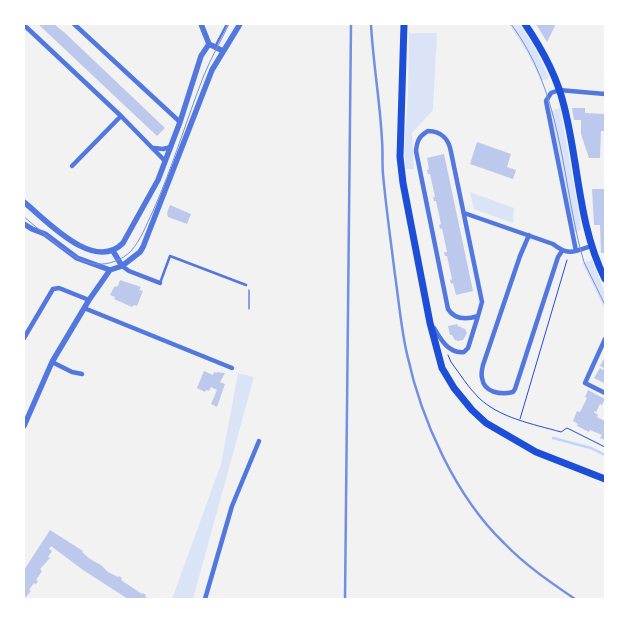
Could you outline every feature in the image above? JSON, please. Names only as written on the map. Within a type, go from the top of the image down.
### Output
[{"type":"main road","points":[[404,24],[400,156],[411,227],[430,323],[442,368],[464,400],[486,423],[536,452],[605,479]]},
{"type":"main road","points":[[525,24],[552,69],[559,90],[564,106],[591,246],[605,279]]},
{"type":"street","points":[[74,24],[180,122]]},
{"type":"street","points":[[201,24],[209,44],[223,51]]},
{"type":"street","points":[[24,426],[52,362],[89,300],[110,270],[122,266],[140,252],[147,239],[212,70],[240,24]]},
{"type":"street","points":[[24,25],[121,116],[165,161]]},
{"type":"street","points":[[24,202],[76,245],[94,252],[110,252],[123,243],[149,198],[165,161],[180,122],[201,56],[209,44]]},
{"type":"street","points":[[576,251],[546,103],[551,93],[559,90],[605,94]]},
{"type":"street","points":[[72,166],[121,116]]},
{"type":"street","points":[[430,323],[450,349],[456,352],[464,352],[468,348],[478,316],[482,302],[449,143],[438,133],[428,131],[418,140],[416,151],[448,308],[456,316],[462,318],[469,319],[478,316]]},
{"type":"street","points":[[153,148],[163,149],[171,147]]},
{"type":"street","points":[[464,213],[553,244],[562,251],[576,251],[591,246]]},
{"type":"street","points":[[24,224],[45,234],[77,258],[110,270]]},
{"type":"street","points":[[529,235],[483,365],[482,378],[484,385],[489,390],[506,394],[513,392],[515,389],[558,257],[562,251]]},
{"type":"street","points":[[110,252],[129,271],[160,283]]},
{"type":"street","points":[[24,338],[53,289],[59,288],[89,300]]},
{"type":"street","points":[[84,308],[232,368]]},
{"type":"street","points":[[605,339],[584,382],[605,393]]},
{"type":"street","points":[[52,362],[72,372],[82,374]]},
{"type":"street","points":[[205,599],[232,506],[259,441]]},
{"type":"lane","points":[[215,47],[227,24]]},
{"type":"lane","points":[[160,283],[170,256],[246,285]]},
{"type":"path","points":[[520,420],[567,260]]},
{"type":"path","points":[[246,285],[250,291],[249,309]]},
{"type":"path","points":[[567,428],[605,447]]},
{"type":"shaded area","points":[[509,24],[520,24],[536,50],[549,78],[541,81],[528,54]]},
{"type":"shaded area","points":[[409,33],[437,33],[433,110],[412,133],[414,169],[406,169],[404,149],[408,95]]},
{"type":"shaded area","points":[[560,108],[580,219],[581,230],[574,232],[550,111]]},
{"type":"shaded area","points":[[470,192],[514,208],[513,223],[474,209]]},
{"type":"shaded area","points":[[592,260],[605,293],[605,310],[582,263]]},
{"type":"shaded area","points":[[238,373],[254,377],[193,599],[172,599],[221,464]]},
{"type":"building","points":[[38,24],[54,24],[65,33],[165,128],[157,136]]},
{"type":"building","points":[[536,24],[554,24],[555,26],[547,42]]},
{"type":"building","points":[[572,108],[585,108],[585,113],[605,114],[605,131],[601,131],[600,158],[589,158],[581,134],[581,120],[574,120]]},
{"type":"building","points":[[477,142],[511,154],[507,167],[516,170],[513,179],[470,164]]},
{"type":"building","points":[[444,154],[473,291],[456,295],[453,283],[451,284],[450,280],[452,279],[447,256],[445,256],[444,252],[447,252],[442,228],[440,229],[439,225],[441,224],[436,201],[434,201],[433,197],[435,197],[430,174],[428,174],[427,170],[429,169],[427,158]]},
{"type":"building","points":[[592,189],[605,189],[605,253],[601,253],[600,225],[594,225]]},
{"type":"building","points":[[170,205],[191,214],[187,224],[168,217],[167,213]]},
{"type":"building","points":[[120,280],[141,287],[139,290],[143,291],[137,306],[134,305],[132,307],[114,299],[115,297],[110,295],[114,287],[118,286]]},
{"type":"building","points":[[457,324],[465,329],[467,333],[463,340],[455,340],[450,335],[448,326]]},
{"type":"building","points":[[605,357],[604,383],[594,378],[600,368],[603,370],[604,368],[600,366]]},
{"type":"building","points":[[204,371],[213,375],[214,372],[225,373],[220,382],[225,384],[217,407],[211,404],[217,390],[211,387],[209,391],[206,390],[205,392],[197,388]]},
{"type":"building","points":[[588,390],[605,399],[602,405],[600,404],[596,412],[594,412],[598,415],[597,417],[605,421],[605,440],[600,438],[602,435],[590,430],[589,432],[577,426],[578,424],[573,421],[577,411],[580,412],[587,398],[585,397]]},
{"type":"building","points":[[50,530],[83,551],[90,559],[101,565],[108,572],[122,578],[121,580],[146,595],[148,599],[128,599],[83,570],[51,546],[49,549],[52,551],[48,557],[50,558],[40,569],[42,571],[36,580],[38,581],[36,584],[34,583],[29,590],[31,591],[24,599],[24,570]]},
{"type":"waterway","points":[[553,438],[591,448],[605,455]]},
{"type":"tram line","points":[[24,217],[68,252],[87,262],[96,264],[110,263],[124,257],[131,251],[141,237],[153,211],[204,75],[229,24]]},
{"type":"tram line","points":[[511,24],[528,50],[550,104],[580,248],[584,262],[605,305]]},
{"type":"railway","points":[[345,599],[351,24]]},
{"type":"railway","points":[[371,24],[381,125],[384,187],[400,315],[407,354],[421,404],[442,455],[455,480],[486,524],[520,559],[575,599]]}]
